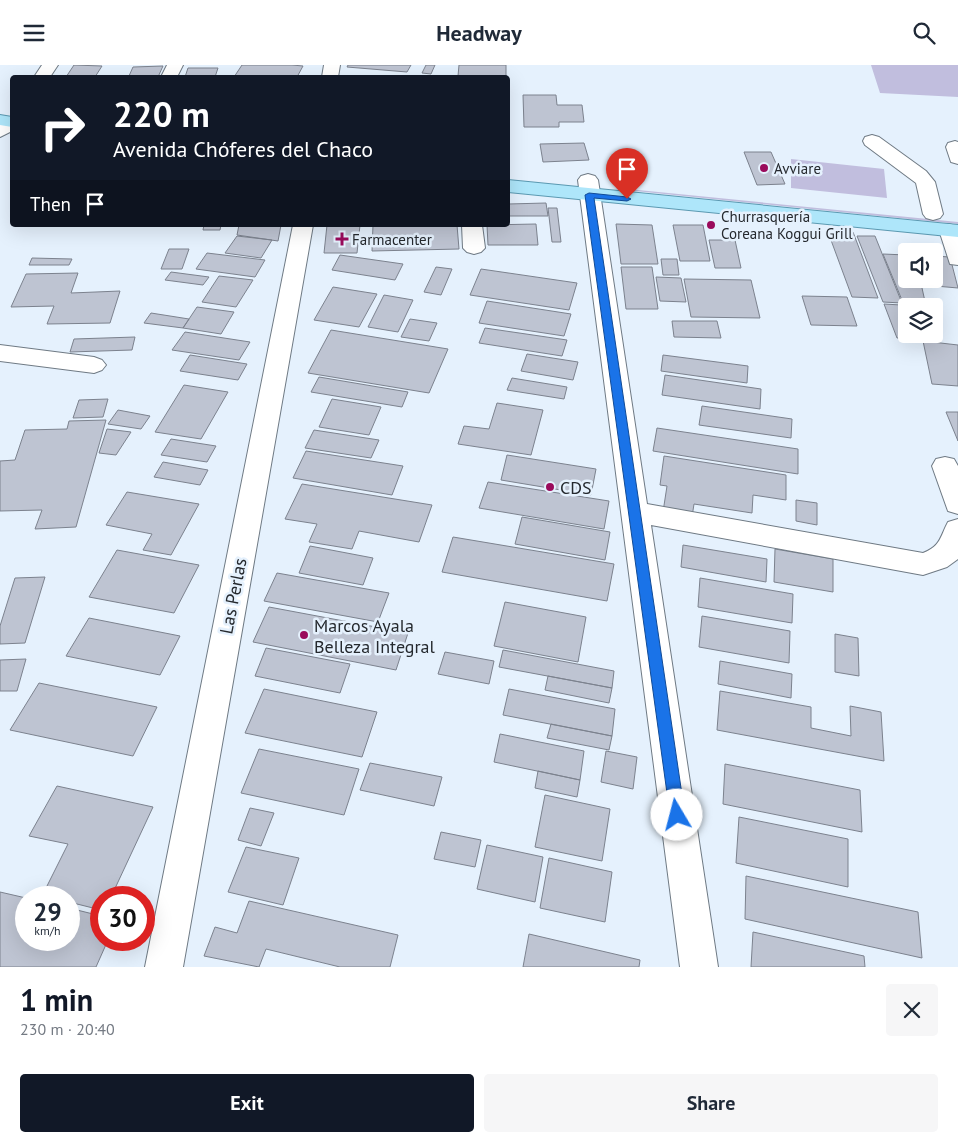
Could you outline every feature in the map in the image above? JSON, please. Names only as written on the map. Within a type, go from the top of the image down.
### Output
[{"type":"main road","points":[[510,172],[589,188],[955,225]]},
{"type":"main road","points":[[510,187],[589,188],[933,213],[955,225]]},
{"type":"street","points":[[0,133],[10,125]]},
{"type":"street","points":[[872,141],[919,175],[925,183],[933,213]]},
{"type":"street","points":[[589,188],[699,967]]},
{"type":"street","points":[[955,225],[958,259]]},
{"type":"street","name":"Las Perlas","points":[[164,967],[302,227]]},
{"type":"street","points":[[472,227],[474,248]]},
{"type":"street","points":[[0,353],[94,365]]},
{"type":"street","points":[[945,466],[958,504]]},
{"type":"street","points":[[634,512],[923,564],[944,557],[954,543],[958,529]]},
{"type":"shaded area","points":[[871,65],[958,65],[958,97],[880,93]]},
{"type":"shaded area","points":[[791,159],[884,169],[887,198],[791,188]]},
{"type":"shaded area","points":[[616,189],[958,222],[958,224]]},
{"type":"building","points":[[74,65],[102,66],[96,75],[67,75]]},
{"type":"building","points":[[242,65],[303,66],[298,75],[235,75]]},
{"type":"building","points":[[348,65],[411,65],[407,72],[347,67]]},
{"type":"building","points":[[426,65],[435,65],[431,74],[422,73]]},
{"type":"building","points":[[459,65],[506,65],[506,75],[458,75]]},
{"type":"building","points":[[163,66],[159,75],[129,75],[133,67]]},
{"type":"building","points":[[188,68],[218,68],[216,75],[186,75]]},
{"type":"building","points":[[523,95],[556,95],[557,105],[582,105],[584,122],[559,122],[559,127],[524,127]]},
{"type":"building","points":[[584,143],[589,160],[543,162],[540,144]]},
{"type":"building","name":"Avviare","points":[[744,152],[771,152],[785,184],[757,185]]},
{"type":"building","points":[[546,203],[548,216],[510,216],[510,204]]},
{"type":"building","points":[[548,208],[557,208],[561,242],[552,242]]},
{"type":"building","points":[[536,224],[538,245],[488,245],[487,227],[510,227],[510,225]]},
{"type":"building","points":[[616,224],[652,225],[658,264],[621,264]]},
{"type":"building","points":[[673,225],[703,225],[710,261],[680,261]]},
{"type":"building","points":[[204,227],[221,227],[220,230],[203,230]]},
{"type":"building","points":[[239,227],[281,227],[278,241],[237,235]]},
{"type":"building","name":"Farmacenter","points":[[327,227],[360,227],[357,253],[324,253]]},
{"type":"building","points":[[373,227],[457,227],[459,249],[372,251]]},
{"type":"building","points":[[828,232],[853,232],[878,298],[852,297]]},
{"type":"building","points":[[237,236],[272,240],[261,258],[225,253]]},
{"type":"building","points":[[857,236],[875,236],[900,298],[898,298],[898,303],[883,302]]},
{"type":"building","points":[[709,240],[735,240],[741,268],[715,268]]},
{"type":"building","points":[[169,249],[189,249],[182,269],[161,269]]},
{"type":"building","points":[[207,253],[265,260],[255,277],[196,269]]},
{"type":"building","points":[[883,254],[898,255],[898,288],[922,288],[924,298],[901,298]]},
{"type":"building","points":[[340,255],[403,264],[395,280],[332,270]]},
{"type":"building","points":[[943,257],[950,257],[958,288],[943,287]]},
{"type":"building","points":[[32,258],[72,259],[69,265],[29,265]]},
{"type":"building","points":[[661,259],[677,259],[679,275],[663,275]]},
{"type":"building","points":[[436,267],[452,269],[441,295],[424,292]]},
{"type":"building","points":[[621,267],[652,267],[658,309],[626,309]]},
{"type":"building","points":[[481,269],[577,283],[569,310],[470,295]]},
{"type":"building","points":[[171,272],[209,277],[203,285],[165,280]]},
{"type":"building","points":[[78,273],[71,293],[120,291],[110,323],[47,324],[54,306],[11,307],[26,274]]},
{"type":"building","points":[[219,276],[253,280],[236,307],[202,302]]},
{"type":"building","points":[[656,277],[681,278],[686,302],[660,301]]},
{"type":"building","points":[[684,279],[751,280],[760,318],[691,317]]},
{"type":"building","points":[[333,287],[377,294],[359,327],[314,320]]},
{"type":"building","points":[[384,295],[413,300],[398,332],[368,327]]},
{"type":"building","points":[[802,296],[847,297],[857,326],[811,325]]},
{"type":"building","points":[[487,301],[571,314],[564,336],[479,323]]},
{"type":"building","points":[[884,304],[898,305],[897,338]]},
{"type":"building","points":[[197,307],[234,312],[221,334],[183,328]]},
{"type":"building","points":[[151,313],[189,319],[183,328],[144,323]]},
{"type":"building","points":[[410,319],[437,323],[429,341],[401,337]]},
{"type":"building","points":[[672,321],[717,321],[721,338],[674,337]]},
{"type":"building","points":[[485,328],[567,340],[562,356],[479,343]]},
{"type":"building","points":[[331,330],[448,349],[429,393],[308,373]]},
{"type":"building","points":[[185,332],[250,342],[239,360],[172,350]]},
{"type":"building","points":[[135,337],[132,350],[70,352],[74,339]]},
{"type":"building","points":[[923,343],[958,345],[958,386],[932,384]]},
{"type":"building","points":[[527,354],[578,362],[573,380],[521,371]]},
{"type":"building","points":[[190,355],[247,364],[238,380],[180,371]]},
{"type":"building","points":[[663,355],[748,366],[747,383],[661,371]]},
{"type":"building","points":[[665,375],[761,389],[760,409],[662,395]]},
{"type":"building","points":[[319,377],[408,392],[402,407],[311,392]]},
{"type":"building","points":[[512,378],[567,387],[564,399],[507,390]]},
{"type":"building","points":[[184,385],[228,392],[201,439],[155,432]]},
{"type":"building","points":[[108,399],[103,417],[73,418],[79,400]]},
{"type":"building","points":[[332,399],[381,407],[369,435],[319,427]]},
{"type":"building","points":[[497,403],[543,410],[531,455],[458,444],[464,426],[489,429]]},
{"type":"building","points":[[702,406],[792,419],[791,438],[699,425]]},
{"type":"building","points":[[118,410],[150,416],[141,429],[108,424]]},
{"type":"building","points":[[946,412],[958,412],[958,441]]},
{"type":"building","points":[[106,420],[76,527],[35,529],[42,510],[0,511],[0,461],[15,460],[25,430],[67,429],[69,421]]},
{"type":"building","points":[[657,428],[798,449],[798,474],[653,451]]},
{"type":"building","points":[[107,429],[131,432],[116,455],[99,453]]},
{"type":"building","points":[[314,430],[379,440],[371,458],[305,448]]},
{"type":"building","points":[[171,439],[216,446],[207,462],[161,455]]},
{"type":"building","points":[[306,451],[403,466],[392,495],[293,478]]},
{"type":"building","points":[[507,455],[596,469],[591,495],[501,480]]},
{"type":"building","points":[[664,456],[786,475],[786,500],[753,495],[752,513],[694,504],[692,517],[663,512],[667,486],[660,485]]},
{"type":"building","points":[[163,462],[208,470],[200,485],[154,477]]},
{"type":"building","points":[[488,482],[609,501],[604,529],[479,508]]},
{"type":"building","points":[[302,484],[432,505],[419,542],[359,531],[352,549],[309,542],[317,524],[285,519]]},
{"type":"building","points":[[127,492],[199,504],[171,555],[143,550],[152,534],[106,525]]},
{"type":"building","points":[[796,500],[817,503],[817,525],[796,521]]},
{"type":"building","points":[[522,517],[610,532],[605,560],[515,544]]},
{"type":"building","points":[[453,537],[614,564],[607,601],[442,572]]},
{"type":"building","points":[[683,545],[767,559],[766,582],[681,567]]},
{"type":"building","points":[[310,546],[373,558],[363,585],[299,573]]},
{"type":"building","points":[[775,549],[833,559],[833,592],[774,582]]},
{"type":"building","points":[[117,550],[199,565],[174,613],[89,597]]},
{"type":"building","points":[[277,573],[389,593],[378,622],[264,601]]},
{"type":"building","points":[[45,577],[25,643],[0,644],[0,626],[15,578]]},
{"type":"building","points":[[700,578],[793,594],[792,623],[698,607]]},
{"type":"building","points":[[505,602],[586,617],[578,662],[494,646]]},
{"type":"building","points":[[269,607],[408,633],[396,670],[253,642]]},
{"type":"building","points":[[702,616],[790,631],[789,663],[699,647]]},
{"type":"building","points":[[89,618],[180,636],[160,675],[66,656]]},
{"type":"building","points":[[835,634],[858,638],[859,676],[835,672]]},
{"type":"building","points":[[266,648],[350,664],[340,693],[255,676]]},
{"type":"building","points":[[503,650],[614,671],[612,688],[499,667]]},
{"type":"building","points":[[445,652],[494,661],[489,684],[438,674]]},
{"type":"building","points":[[26,659],[17,691],[0,691],[0,660]]},
{"type":"building","points":[[720,661],[792,674],[791,698],[718,684]]},
{"type":"building","points":[[548,676],[612,688],[609,703],[545,690]]},
{"type":"building","points":[[39,683],[157,707],[133,756],[10,730]]},
{"type":"building","points":[[264,689],[377,712],[362,757],[245,733]]},
{"type":"building","points":[[509,689],[615,709],[612,736],[503,715]]},
{"type":"building","points":[[720,691],[811,707],[811,728],[851,736],[850,706],[881,712],[884,761],[717,730]]},
{"type":"building","points":[[551,724],[612,736],[609,750],[547,738]]},
{"type":"building","points":[[500,734],[584,751],[580,780],[494,762]]},
{"type":"building","points":[[259,749],[359,769],[344,815],[241,793]]},
{"type":"building","points":[[606,751],[637,757],[633,789],[601,782]]},
{"type":"building","points":[[370,763],[442,777],[434,806],[360,790]]},
{"type":"building","points":[[725,764],[860,790],[862,832],[723,804]]},
{"type":"building","points":[[538,771],[580,780],[577,797],[535,788]]},
{"type":"building","points":[[57,786],[153,807],[116,886],[90,886],[90,907],[80,905],[80,886],[47,886],[68,844],[29,836]]},
{"type":"building","points":[[545,795],[610,809],[602,861],[535,847]]},
{"type":"building","points":[[250,808],[274,813],[261,846],[238,840]]},
{"type":"building","points":[[739,817],[848,839],[848,887],[736,863]]},
{"type":"building","points":[[441,832],[481,840],[475,867],[434,859]]},
{"type":"building","points":[[487,845],[543,857],[535,902],[477,889]]},
{"type":"building","points":[[246,847],[299,858],[283,905],[228,892]]},
{"type":"building","points":[[549,858],[612,872],[605,922],[540,908]]},
{"type":"building","points":[[746,876],[918,912],[922,958],[745,919]]},
{"type":"building","points":[[0,892],[15,895],[15,951],[80,951],[80,911],[90,913],[90,951],[103,951],[96,967],[0,967]]},
{"type":"building","points":[[249,901],[398,935],[390,967],[340,967],[266,949],[259,967],[204,956],[215,927],[237,933]]},
{"type":"building","points":[[753,932],[864,956],[865,967],[751,967]]},
{"type":"building","points":[[529,934],[640,960],[639,967],[523,967]]},
{"type":"place","name":"Avviare","points":[[764,168]]},
{"type":"place","name":"Churrasquería Coreana Koggui Grill","points":[[711,225]]},
{"type":"place","name":"Farmacenter","points":[[342,239]]},
{"type":"place","name":"CDS","points":[[550,487]]},
{"type":"place","name":"Marcos Ayala Belleza Integral","points":[[304,635]]},
{"type":"route","points":[[627,199],[589,195],[677,815]]}]
